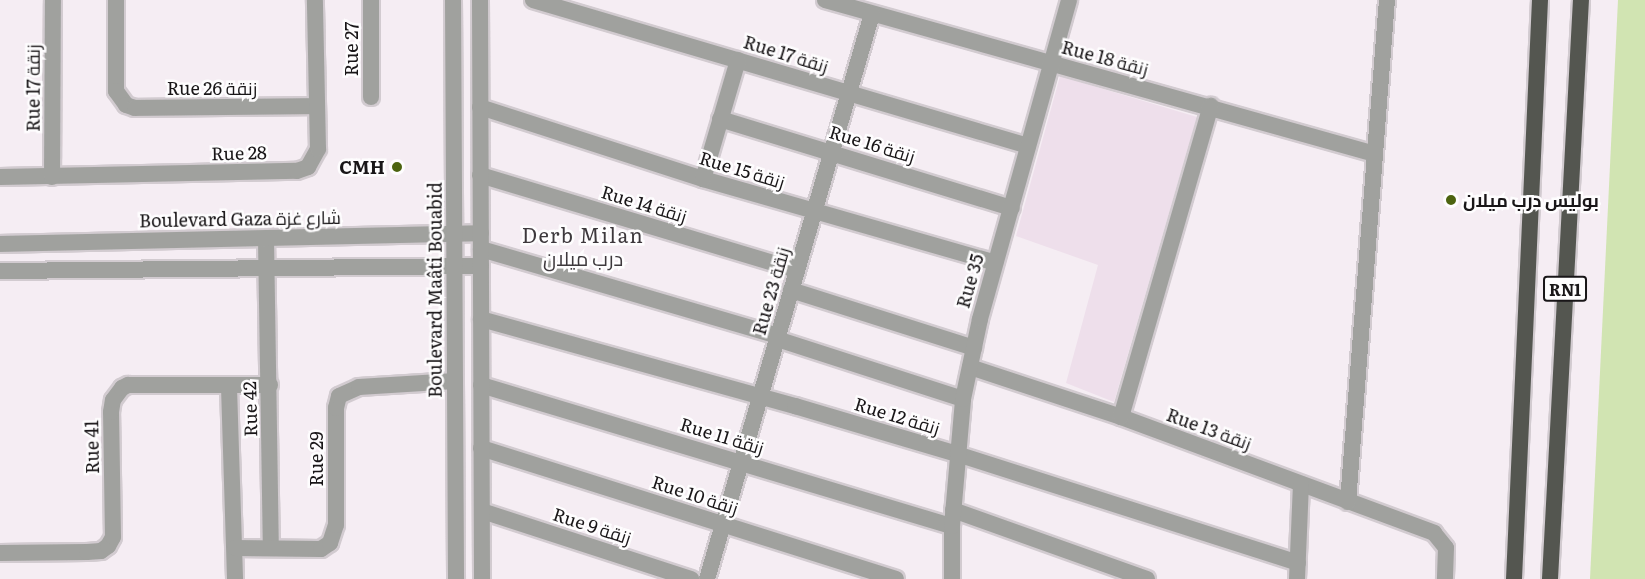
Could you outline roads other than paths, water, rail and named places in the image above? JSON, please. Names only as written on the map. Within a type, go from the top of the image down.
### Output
[{"type":"highway","name":"RN1","points":[[1514,579],[1540,0]]},
{"type":"highway","name":"RN1","points":[[1550,579],[1581,0]]},
{"type":"street","name":"Rue 17 زنقة","points":[[52,177],[53,0]]},
{"type":"street","name":"Rue 26 زنقة","points":[[116,0],[116,91],[126,105],[135,108],[317,106]]},
{"type":"street","name":"Rue 28","points":[[0,177],[297,171],[308,167],[318,149],[315,0]]},
{"type":"street","name":"Rue 27","points":[[371,0],[371,97]]},
{"type":"street","name":"Boulevard Maâti Bouabid","points":[[453,0],[456,579]]},
{"type":"street","points":[[480,0],[481,448],[484,578]]},
{"type":"street","name":"Rue 17 زنقة","points":[[533,0],[1028,146]]},
{"type":"street","name":"Rue 18 زنقة","points":[[825,0],[1376,154]]},
{"type":"street","name":"Rue 35","points":[[952,579],[952,518],[963,399],[995,263],[1069,0]]},
{"type":"street","points":[[1348,502],[1387,0]]},
{"type":"street","name":"Rue 23 زنقة","points":[[706,579],[872,14]]},
{"type":"street","points":[[703,179],[738,60]]},
{"type":"street","points":[[1121,417],[1210,106]]},
{"type":"street","name":"Rue 15 زنقة","points":[[480,107],[703,179],[995,263]]},
{"type":"street","name":"Rue 16 زنقة","points":[[720,119],[1012,208]]},
{"type":"street","name":"Rue 14 زنقة","points":[[480,175],[797,270]]},
{"type":"street","name":"Boulevard Gaza شارع غزة","points":[[0,244],[454,233],[481,241]]},
{"type":"street","name":"Rue 42","points":[[266,239],[271,548]]},
{"type":"street","points":[[481,241],[963,399]]},
{"type":"street","points":[[0,271],[481,266]]},
{"type":"street","points":[[791,290],[974,348]]},
{"type":"street","name":"Rue 12 زنقة","points":[[481,318],[957,454],[1297,571]]},
{"type":"street","name":"Rue 13 زنقة","points":[[970,367],[1121,417],[1434,533],[1446,548],[1445,579]]},
{"type":"street","name":"Rue 29","points":[[235,548],[321,549],[330,543],[334,534],[336,408],[339,396],[359,387],[455,381]]},
{"type":"street","name":"Rue 41","points":[[0,553],[87,552],[101,551],[108,546],[113,537],[111,412],[113,400],[122,388],[129,385],[229,387],[270,385]]},
{"type":"street","name":"Rue 11 زنقة","points":[[481,385],[741,462],[952,518],[1147,579]]},
{"type":"street","name":"Rue 42","points":[[229,387],[236,579]]},
{"type":"street","name":"Rue 10 زنقة","points":[[481,448],[896,579]]},
{"type":"street","points":[[1297,571],[1301,484]]},
{"type":"street","name":"Rue 9 زنقة","points":[[482,511],[692,579]]},
{"type":"place","name":"CMH","points":[[397,167]]},
{"type":"place","name":"بوليس درب ميلان","points":[[1451,200]]},
{"type":"district","name":"Derb Milan درب ميلان","points":[[583,246]]}]
